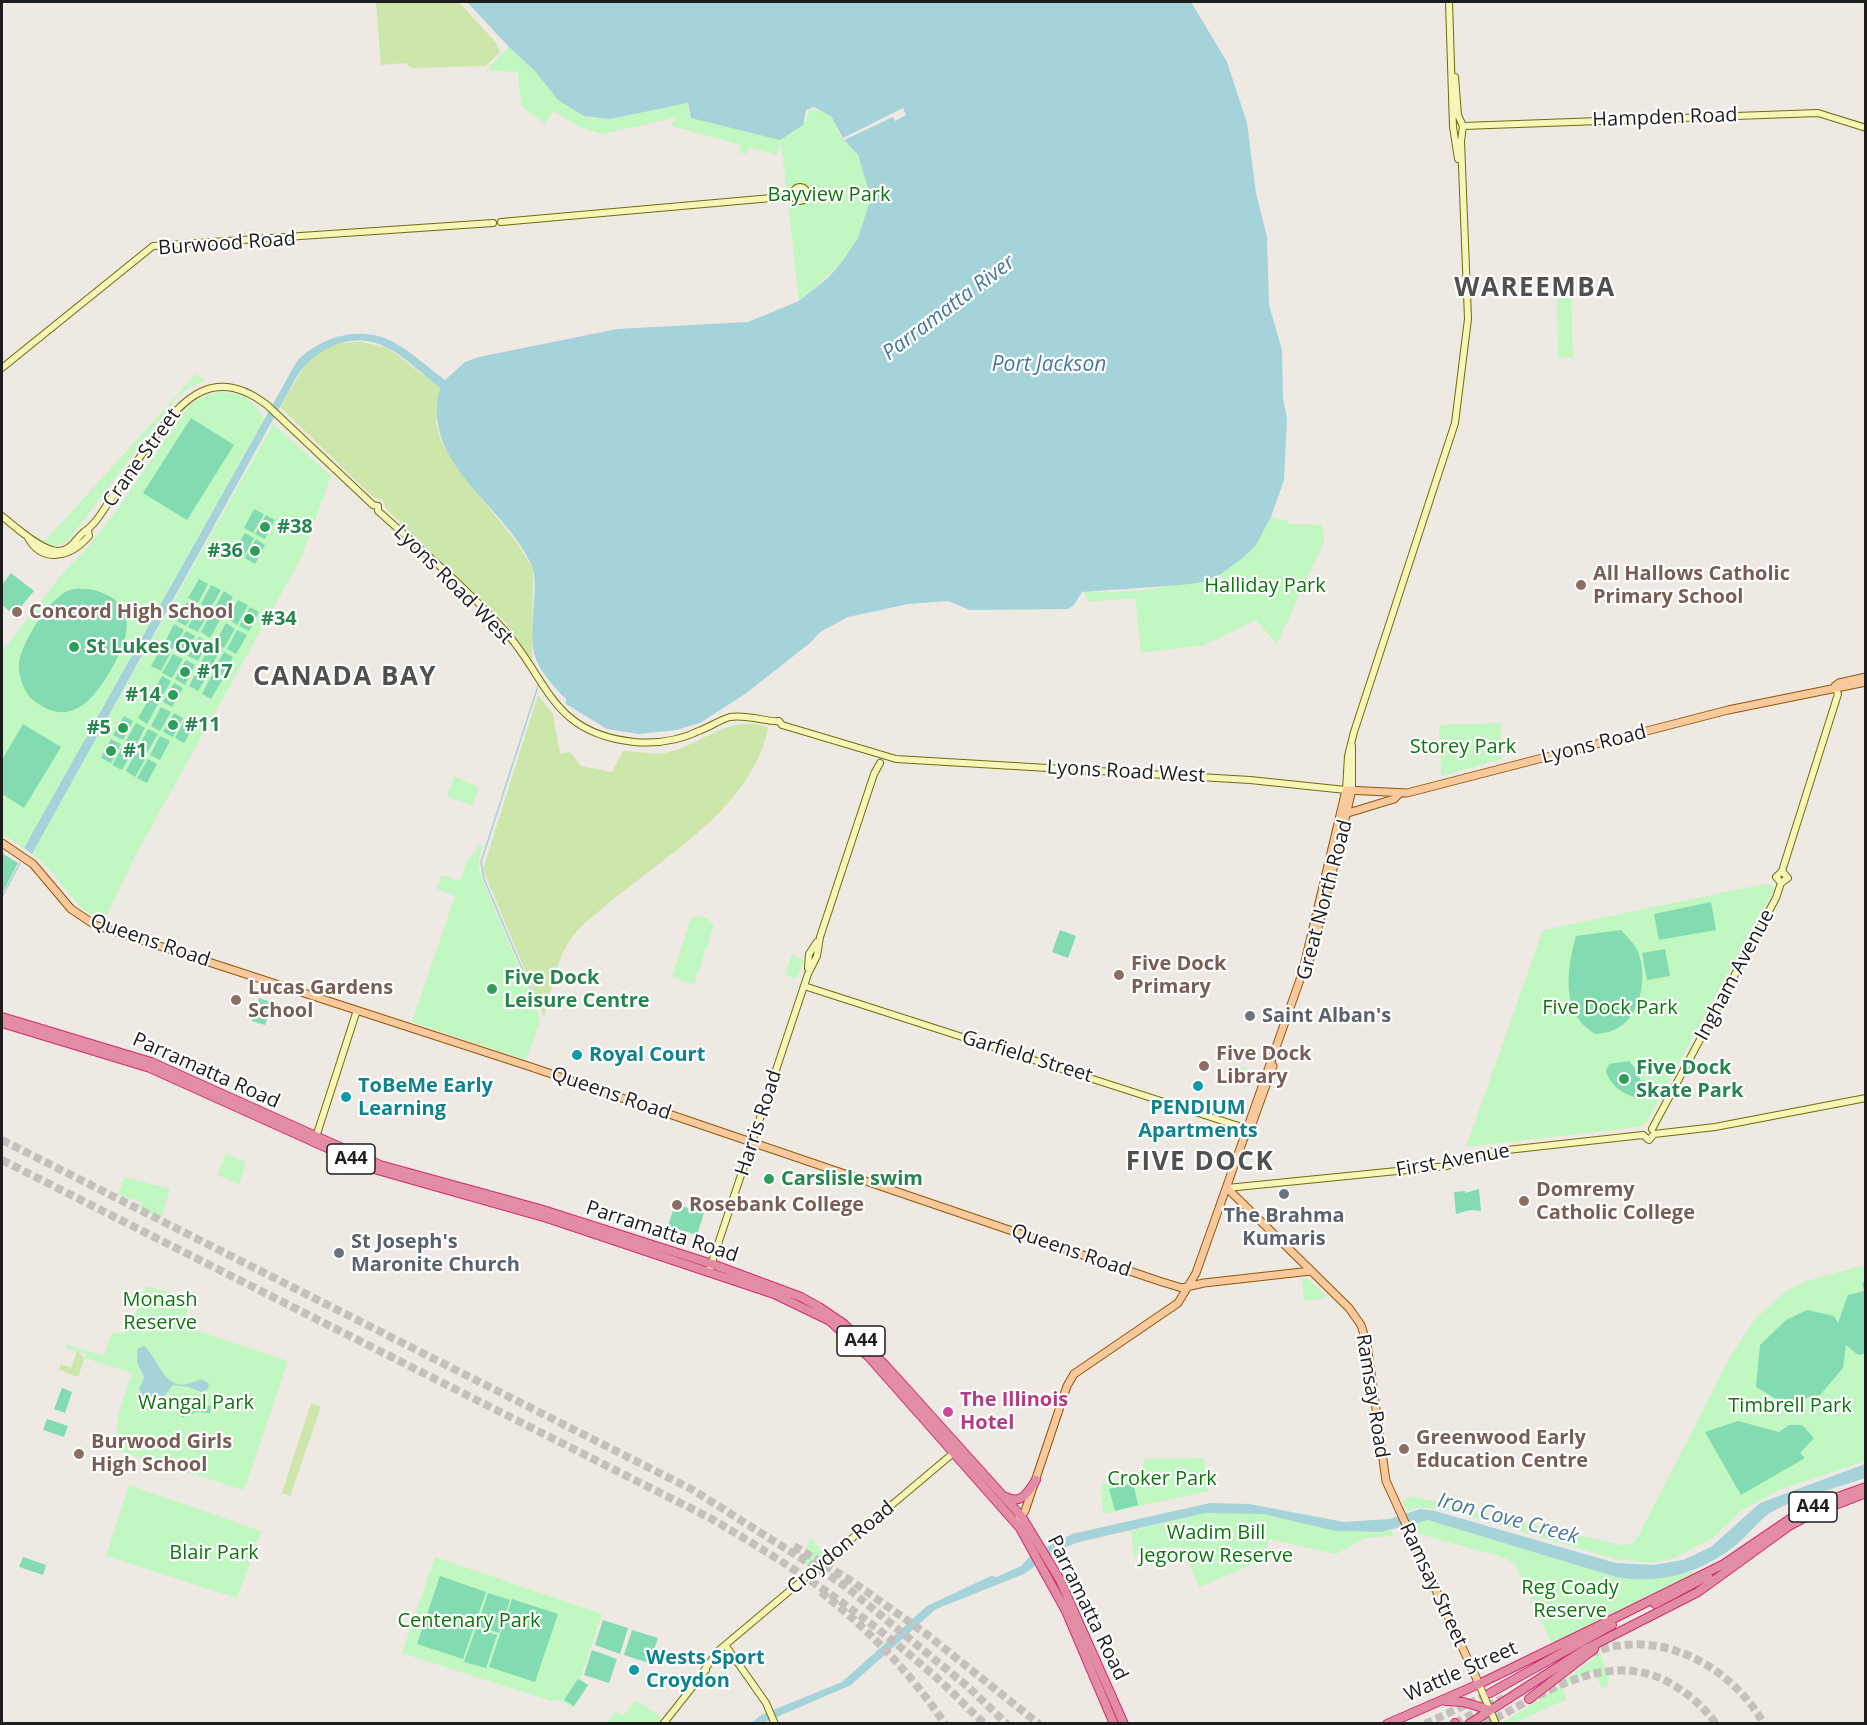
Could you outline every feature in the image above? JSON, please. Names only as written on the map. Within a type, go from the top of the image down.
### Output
[{"type":"highway","name":"Parramatta Road","points":[[2,1017],[152,1062],[381,1165],[540,1209],[710,1268]]},
{"type":"highway","name":"Parramatta Road","points":[[2,1023],[150,1068],[374,1169],[547,1218],[801,1297],[840,1321],[886,1366],[1019,1520]]},
{"type":"highway","name":"Parramatta Road","points":[[957,1450],[1005,1496],[1049,1569],[1124,1724]]},
{"type":"highway","points":[[1005,1496],[1016,1500],[1022,1499],[1036,1480]]},
{"type":"highway","name":"A44","points":[[1724,1564],[1793,1517],[1824,1502],[1866,1487]]},
{"type":"highway","name":"A44","points":[[1618,1632],[1698,1592],[1809,1515],[1866,1493]]},
{"type":"highway","points":[[1490,1693],[1586,1638],[1691,1586],[1724,1564]]},
{"type":"highway","name":"Wattle Street","points":[[1387,1724],[1479,1684],[1724,1564]]},
{"type":"highway","name":"Parramatta Road","points":[[1049,1569],[1114,1724]]},
{"type":"highway","points":[[1529,1699],[1618,1632]]},
{"type":"highway","name":"Wattle Street","points":[[1469,1724],[1584,1650],[1618,1632]]},
{"type":"highway","points":[[1439,1702],[1458,1701],[1490,1710]]},
{"type":"main road","name":"Great North Road","points":[[1248,1129],[1314,951],[1348,813],[1352,743],[1453,432],[1466,335],[1459,127],[1451,52],[1449,2]]},
{"type":"main road","name":"Hampden Road","points":[[1459,127],[1818,113],[1866,128]]},
{"type":"main road","name":"Burwood Road","points":[[2,368],[153,246],[492,223],[497,219],[501,222],[794,196]]},
{"type":"main road","name":"Crane Street","points":[[2,516],[45,548],[60,551],[72,546],[88,530],[158,432],[184,400],[208,389],[226,387],[249,393],[267,405],[373,505]]},
{"type":"main road","name":"Lyons Road West","points":[[373,505],[372,512],[378,511],[506,632],[557,706],[579,723],[622,740],[668,741],[690,735],[719,721],[754,716],[774,723],[776,729],[782,726],[866,752],[879,759],[899,758],[1250,780],[1349,790]]},
{"type":"main road","name":"Lyons Road","points":[[1835,686],[1839,682],[1866,677]]},
{"type":"main road","name":"Lyons Road","points":[[1349,790],[1399,794],[1835,686],[1866,681]]},
{"type":"main road","name":"Ingham Avenue","points":[[1653,1132],[1776,898],[1781,883],[1776,877],[1782,871],[1838,694],[1835,686]]},
{"type":"main road","name":"Harris Road","points":[[710,1268],[879,759]]},
{"type":"main road","name":"Great North Road","points":[[1019,1520],[1036,1480],[1067,1386],[1074,1374],[1169,1310],[1190,1286],[1302,974],[1349,790]]},
{"type":"main road","points":[[1348,813],[1394,799],[1399,794]]},
{"type":"main road","name":"Queens Road","points":[[2,843],[33,864],[71,909],[95,925],[752,1142],[1168,1284],[1182,1288],[1311,1271]]},
{"type":"main road","name":"Garfield Street","points":[[804,986],[1248,1129]]},
{"type":"main road","points":[[316,1137],[357,1010]]},
{"type":"main road","points":[[1653,1132],[1715,1127],[1866,1098]]},
{"type":"main road","name":"First Avenue","points":[[1227,1188],[1447,1166],[1495,1151],[1643,1135],[1647,1129],[1653,1132]]},
{"type":"main road","name":"Ramsay Road","points":[[1227,1188],[1355,1315],[1364,1334],[1386,1481],[1400,1513]]},
{"type":"main road","name":"Croydon Road","points":[[663,1724],[724,1647],[957,1450]]},
{"type":"main road","name":"Ramsay Street","points":[[1400,1513],[1496,1724]]},
{"type":"main road","points":[[724,1647],[768,1706],[775,1723]]},
{"type":"green space","points":[[376,2],[459,2],[497,44],[500,52],[486,66],[411,68],[405,63],[381,65]]},
{"type":"green space","name":"Bayview Park","points":[[509,47],[535,71],[558,100],[589,118],[610,119],[688,103],[689,116],[806,121],[809,109],[827,112],[841,136],[857,154],[864,169],[870,192],[865,224],[848,254],[824,280],[799,301],[781,141],[777,155],[749,147],[746,154],[739,152],[741,145],[672,126],[675,118],[603,134],[582,128],[553,111],[545,124],[521,106],[518,72],[486,70]]},
{"type":"green space","points":[[1557,298],[1571,298],[1573,358],[1558,357]]},
{"type":"green space","points":[[362,342],[388,348],[440,388],[436,423],[441,441],[458,469],[517,543],[533,569],[532,660],[505,622],[386,509],[383,500],[373,497],[280,407],[310,360],[320,352],[345,343]]},
{"type":"green space","points":[[196,374],[206,381],[192,386],[176,398],[67,542],[54,545],[42,540],[46,540]]},
{"type":"green space","points":[[221,392],[236,394],[247,399],[264,419],[24,848],[2,834],[2,652],[63,573],[88,547],[117,510],[188,406],[205,396]]},
{"type":"green space","points":[[191,418],[234,445],[187,520],[143,493]]},
{"type":"green space","points":[[273,424],[331,476],[301,558],[135,856],[104,921],[81,907],[51,871],[32,854]]},
{"type":"green space","points":[[254,509],[264,514],[253,533],[244,528]]},
{"type":"green space","name":"#38","points":[[266,515],[275,520],[265,539],[255,534]]},
{"type":"green space","name":"Halliday Park","points":[[1271,517],[1288,521],[1288,524],[1322,525],[1324,542],[1277,644],[1256,620],[1204,645],[1141,653],[1135,598],[1089,602],[1084,592],[1122,592],[1167,587],[1228,569],[1247,555],[1259,540]]},
{"type":"green space","points":[[245,533],[254,538],[244,557],[234,552]]},
{"type":"green space","name":"#36","points":[[256,539],[265,545],[255,564],[245,558]]},
{"type":"green space","points":[[11,573],[34,591],[14,615],[2,605],[2,585]]},
{"type":"green space","points":[[199,579],[208,584],[198,603],[188,598]]},
{"type":"green space","points":[[211,585],[221,590],[210,609],[201,604]]},
{"type":"green space","name":"St Lukes Oval","points":[[89,589],[106,594],[117,602],[124,611],[127,622],[126,634],[117,660],[94,694],[77,708],[68,712],[57,712],[33,700],[27,693],[20,673],[21,654],[31,632],[54,601],[70,590]]},
{"type":"green space","points":[[224,591],[233,597],[222,616],[213,611]]},
{"type":"green space","points":[[238,600],[248,605],[237,625],[228,619]]},
{"type":"green space","points":[[187,602],[197,607],[186,626],[177,621]]},
{"type":"green space","name":"#34","points":[[250,607],[259,612],[249,631],[239,626]]},
{"type":"green space","points":[[199,608],[208,613],[198,632],[188,627]]},
{"type":"green space","points":[[211,613],[221,618],[210,638],[201,632]]},
{"type":"green space","points":[[226,623],[235,629],[224,648],[215,643]]},
{"type":"green space","points":[[174,624],[184,630],[173,649],[164,644]]},
{"type":"green space","points":[[237,630],[247,635],[236,654],[227,649]]},
{"type":"green space","points":[[186,631],[195,636],[185,655],[175,650]]},
{"type":"green space","points":[[199,637],[208,642],[198,661],[188,656]]},
{"type":"green space","points":[[211,644],[220,650],[210,669],[200,664]]},
{"type":"green space","points":[[162,647],[171,652],[161,671],[151,666]]},
{"type":"green space","points":[[224,652],[233,657],[223,676],[213,671]]},
{"type":"green space","points":[[173,654],[183,659],[172,678],[162,673]]},
{"type":"green space","name":"#17","points":[[186,660],[195,665],[185,685],[175,679]]},
{"type":"green space","points":[[199,667],[209,672],[198,691],[189,686]]},
{"type":"green space","points":[[212,675],[222,680],[211,699],[202,694]]},
{"type":"green space","points":[[162,676],[171,681],[160,700],[151,695]]},
{"type":"green space","name":"#14","points":[[174,683],[183,688],[172,707],[163,702]]},
{"type":"green space","points":[[538,695],[553,714],[560,754],[570,752],[581,766],[612,772],[623,751],[665,753],[692,744],[727,727],[753,724],[768,727],[760,755],[745,781],[727,804],[681,847],[595,914],[573,936],[558,964],[544,1017],[483,869]]},
{"type":"green space","points":[[149,699],[158,704],[147,724],[138,718]]},
{"type":"green space","points":[[161,707],[171,712],[160,731],[151,726]]},
{"type":"green space","name":"#11","points":[[174,713],[183,718],[173,737],[163,732]]},
{"type":"green space","name":"#5","points":[[124,716],[133,721],[123,740],[113,735]]},
{"type":"green space","points":[[185,719],[195,724],[184,743],[175,738]]},
{"type":"green space","points":[[136,723],[145,728],[135,747],[125,742]]},
{"type":"green space","name":"Storey Park","points":[[1501,723],[1502,759],[1441,776],[1439,725]]},
{"type":"green space","points":[[23,724],[61,747],[24,808],[2,794],[2,760]]},
{"type":"green space","points":[[148,729],[158,734],[147,753],[138,748]]},
{"type":"green space","points":[[160,736],[170,741],[160,760],[150,755]]},
{"type":"green space","name":"#1","points":[[111,739],[121,744],[111,763],[101,758]]},
{"type":"green space","points":[[123,746],[132,751],[122,770],[112,765]]},
{"type":"green space","points":[[136,752],[146,758],[135,777],[126,771]]},
{"type":"green space","points":[[148,759],[157,764],[147,783],[137,778]]},
{"type":"green space","points":[[454,776],[479,788],[473,805],[447,797]]},
{"type":"green space","points":[[478,845],[482,846],[478,862],[482,879],[540,1021],[526,1060],[412,1022],[455,896],[437,889],[441,875],[460,881],[467,861]]},
{"type":"green space","points":[[2,853],[18,863],[2,894]]},
{"type":"green space","name":"Five Dock Park","points":[[1765,884],[1773,885],[1773,891],[1646,1123],[1638,1127],[1466,1147],[1543,930]]},
{"type":"green space","points":[[1711,902],[1716,930],[1659,940],[1654,914]]},
{"type":"green space","points":[[699,916],[708,919],[714,925],[694,984],[672,977],[691,918]]},
{"type":"green space","points":[[1060,930],[1076,936],[1068,958],[1052,952]]},
{"type":"green space","points":[[1621,930],[1635,946],[1641,962],[1640,996],[1631,1017],[1623,1025],[1612,1031],[1595,1034],[1581,1023],[1571,1002],[1569,968],[1573,946],[1576,936]]},
{"type":"green space","points":[[1665,949],[1670,976],[1647,980],[1642,953]]},
{"type":"green space","points":[[792,955],[804,960],[796,979],[785,975]]},
{"type":"green space","points":[[259,998],[273,1003],[265,1025],[252,1021]]},
{"type":"green space","name":"Five Dock Skate Park","points":[[1629,1061],[1639,1073],[1640,1080],[1650,1082],[1643,1095],[1637,1098],[1618,1089],[1606,1071],[1609,1064]]},
{"type":"green space","points":[[1234,1064],[1259,1073],[1255,1084],[1230,1076]]},
{"type":"green space","points":[[226,1154],[246,1162],[239,1184],[217,1175]]},
{"type":"green space","points":[[124,1177],[170,1189],[161,1217],[140,1209],[142,1202],[118,1195]]},
{"type":"green space","points":[[1479,1189],[1481,1211],[1470,1210],[1456,1214],[1454,1192],[1465,1191],[1465,1193]]},
{"type":"green space","points":[[675,1204],[704,1213],[697,1235],[668,1226]]},
{"type":"green space","name":"Timbrell Park","points":[[1865,1265],[1865,1461],[1779,1490],[1741,1511],[1713,1538],[1674,1558],[1653,1563],[1615,1559],[1448,1510],[1417,1507],[1408,1511],[1402,1502],[1412,1496],[1620,1545],[1632,1544],[1638,1537],[1730,1357],[1755,1319],[1784,1293],[1803,1282]]},
{"type":"green space","points":[[1302,1279],[1308,1279],[1328,1298],[1304,1301]]},
{"type":"green space","points":[[1865,1282],[1865,1354],[1858,1355],[1846,1345],[1843,1368],[1820,1395],[1783,1403],[1756,1387],[1760,1345],[1786,1320],[1807,1310],[1834,1316],[1838,1323],[1848,1295],[1864,1291],[1862,1283]]},
{"type":"green space","name":"Wangal Park","points":[[146,1286],[191,1298],[183,1326],[288,1361],[244,1490],[116,1450],[118,1415],[132,1373],[85,1358],[86,1354],[65,1347],[66,1344],[104,1356],[112,1332],[121,1334],[129,1330]]},
{"type":"green space","points":[[77,1350],[84,1359],[78,1377],[59,1370],[61,1364],[71,1368]]},
{"type":"green space","points":[[62,1388],[72,1392],[65,1413],[54,1409]]},
{"type":"green space","points":[[311,1403],[321,1407],[290,1496],[282,1493]]},
{"type":"green space","points":[[195,1404],[211,1406],[210,1413],[197,1412],[181,1418],[185,1410]]},
{"type":"green space","points":[[47,1419],[68,1426],[64,1437],[43,1430]]},
{"type":"green space","points":[[1738,1421],[1779,1432],[1789,1425],[1802,1425],[1814,1438],[1800,1453],[1805,1458],[1741,1495],[1705,1432]]},
{"type":"green space","name":"Croker Park","points":[[1204,1458],[1208,1491],[1103,1514],[1101,1485],[1141,1472],[1145,1459]]},
{"type":"green space","points":[[1133,1483],[1138,1505],[1115,1511],[1109,1489]]},
{"type":"green space","name":"Blair Park","points":[[129,1485],[261,1531],[237,1598],[106,1556]]},
{"type":"green space","name":"Wadim Bill Jegorow Reserve","points":[[1241,1512],[1279,1517],[1334,1529],[1392,1531],[1393,1536],[1365,1538],[1336,1554],[1269,1539],[1265,1559],[1199,1587],[1181,1547],[1149,1549],[1134,1556],[1131,1531],[1205,1513]]},
{"type":"green space","name":"Reg Coady Reserve","points":[[1428,1520],[1616,1577],[1655,1579],[1694,1571],[1696,1575],[1552,1645],[1515,1564],[1505,1558],[1420,1534],[1412,1523]]},
{"type":"green space","points":[[810,1538],[825,1554],[811,1566],[802,1563]]},
{"type":"green space","points":[[23,1557],[46,1565],[43,1575],[19,1567]]},
{"type":"green space","name":"Centenary Park","points":[[435,1557],[602,1614],[580,1679],[589,1685],[573,1708],[561,1700],[551,1701],[402,1653]]},
{"type":"green space","points":[[440,1576],[486,1592],[463,1659],[417,1644]]},
{"type":"green space","points":[[488,1593],[510,1600],[499,1633],[477,1626]]},
{"type":"green space","points":[[512,1599],[558,1614],[535,1682],[489,1667]]},
{"type":"green space","points":[[603,1620],[628,1628],[620,1654],[595,1645]]},
{"type":"green space","points":[[476,1628],[497,1635],[486,1668],[464,1662]]},
{"type":"green space","points":[[632,1630],[658,1638],[649,1663],[624,1655]]},
{"type":"green space","points":[[592,1650],[617,1659],[609,1683],[584,1675]]},
{"type":"green space","points":[[1600,1653],[1609,1678],[1608,1685],[1602,1688],[1594,1671],[1561,1687],[1567,1699],[1514,1723],[1502,1723],[1548,1694]]},
{"type":"green space","points":[[578,1679],[588,1685],[574,1706],[564,1700]]},
{"type":"green space","points":[[636,1700],[661,1717],[656,1723],[607,1723],[615,1712],[623,1716]]},
{"type":"water","name":"Port Jackson","points":[[467,2],[1191,2],[1227,62],[1247,123],[1256,193],[1267,237],[1269,305],[1282,350],[1283,398],[1287,419],[1284,480],[1271,517],[1256,545],[1243,558],[1219,575],[1203,582],[1082,592],[1074,605],[1068,609],[970,610],[948,601],[908,604],[848,617],[820,632],[810,643],[745,694],[700,723],[676,730],[639,734],[607,729],[566,704],[566,699],[538,664],[532,632],[535,586],[533,568],[518,542],[453,461],[442,439],[437,415],[440,388],[388,348],[362,340],[349,341],[324,350],[304,367],[296,378],[32,854],[24,848],[297,361],[306,353],[341,336],[366,334],[379,336],[405,349],[445,380],[465,362],[479,357],[617,329],[748,322],[799,301],[829,277],[858,238],[871,198],[858,155],[844,140],[831,116],[814,107],[806,110],[803,125],[780,140],[691,118],[688,103],[610,119],[584,116],[558,100],[535,71]]},
{"type":"water","points":[[144,1346],[167,1378],[180,1385],[202,1379],[209,1384],[207,1390],[201,1392],[189,1387],[173,1385],[160,1401],[143,1400],[139,1388],[144,1376],[137,1363],[137,1349]]},
{"type":"water","name":"Iron Cove Creek","points":[[1865,1464],[1865,1478],[1804,1497],[1781,1507],[1765,1517],[1723,1555],[1694,1570],[1664,1578],[1616,1577],[1428,1520],[1381,1532],[1336,1531],[1263,1514],[1205,1513],[1079,1542],[1058,1550],[1024,1574],[936,1609],[851,1685],[763,1723],[750,1724],[761,1715],[842,1682],[927,1606],[991,1576],[997,1577],[1021,1566],[1030,1556],[1072,1534],[1210,1503],[1249,1504],[1344,1522],[1389,1519],[1420,1509],[1435,1511],[1616,1563],[1653,1565],[1683,1560],[1711,1547],[1760,1503]]},
{"type":"pier","points":[[903,108],[906,115],[895,121],[893,117],[844,140],[843,138]]},
{"type":"waterway","points":[[537,1004],[484,879],[481,862],[539,683]]},
{"type":"waterway","points":[[2,897],[20,863]]},
{"type":"tunnel","points":[[2,1140],[693,1490],[845,1586],[967,1686],[1007,1724]]},
{"type":"tunnel","points":[[2,1160],[710,1518],[797,1571],[879,1630],[945,1685],[985,1724]]},
{"type":"tunnel","points":[[794,1546],[853,1582],[925,1633],[1039,1724]]},
{"type":"tunnel","points":[[821,1592],[856,1621],[888,1653],[918,1687],[945,1724]]},
{"type":"tunnel","points":[[1590,1654],[1615,1646],[1640,1644],[1665,1648],[1689,1656],[1712,1668],[1732,1684],[1750,1703],[1764,1724]]},
{"type":"tunnel","points":[[1485,1724],[1553,1688],[1576,1679],[1600,1672],[1624,1670],[1648,1674],[1672,1684],[1685,1692],[1707,1712],[1716,1724]]},
{"type":"tunnel","points":[[1425,1724],[1489,1694]]},
{"type":"tunnel","points":[[1455,1723],[1504,1698]]},
{"type":"place","name":"#38","points":[[265,527]]},
{"type":"place","name":"#36","points":[[255,551]]},
{"type":"place","name":"All Hallows Catholic Primary School","points":[[1581,585]]},
{"type":"place","name":"Concord High School","points":[[17,612]]},
{"type":"place","name":"#34","points":[[249,619]]},
{"type":"place","name":"St Lukes Oval","points":[[74,647]]},
{"type":"place","name":"#17","points":[[185,672]]},
{"type":"place","name":"#14","points":[[173,695]]},
{"type":"place","name":"#11","points":[[173,725]]},
{"type":"place","name":"#5","points":[[123,728]]},
{"type":"place","name":"#1","points":[[111,751]]},
{"type":"place","name":"Five Dock Primary","points":[[1119,975]]},
{"type":"place","name":"Five Dock Leisure Centre","points":[[492,989]]},
{"type":"place","name":"Lucas Gardens School","points":[[236,1000]]},
{"type":"place","name":"Saint Alban's","points":[[1250,1016]]},
{"type":"place","name":"Royal Court","points":[[577,1055]]},
{"type":"place","name":"Five Dock Library","points":[[1204,1066]]},
{"type":"place","name":"Five Dock Skate Park","points":[[1624,1079]]},
{"type":"place","name":"PENDIUM Apartments","points":[[1198,1086]]},
{"type":"place","name":"ToBeMe Early Learning","points":[[346,1097]]},
{"type":"place","name":"Carslisle swim","points":[[769,1179]]},
{"type":"place","name":"The Brahma Kumaris","points":[[1284,1194]]},
{"type":"place","name":"Domremy Catholic College","points":[[1524,1201]]},
{"type":"place","name":"Rosebank College","points":[[677,1205]]},
{"type":"place","name":"St Joseph's Maronite Church","points":[[339,1253]]},
{"type":"place","name":"The Illinois Hotel","points":[[948,1412]]},
{"type":"place","name":"Greenwood Early Education Centre","points":[[1404,1449]]},
{"type":"place","name":"Burwood Girls High School","points":[[79,1454]]},
{"type":"place","name":"Wests Sport Croydon","points":[[634,1670]]},
{"type":"district","name":"WAREEMBA","points":[[1535,289]]},
{"type":"district","name":"CANADA BAY","points":[[345,678]]},
{"type":"district","name":"FIVE DOCK","points":[[1200,1163]]},
{"type":"water label","name":"Parramatta River","points":[[949,308]]},
{"type":"park label","name":"Monash Reserve","points":[[160,1312]]}]
